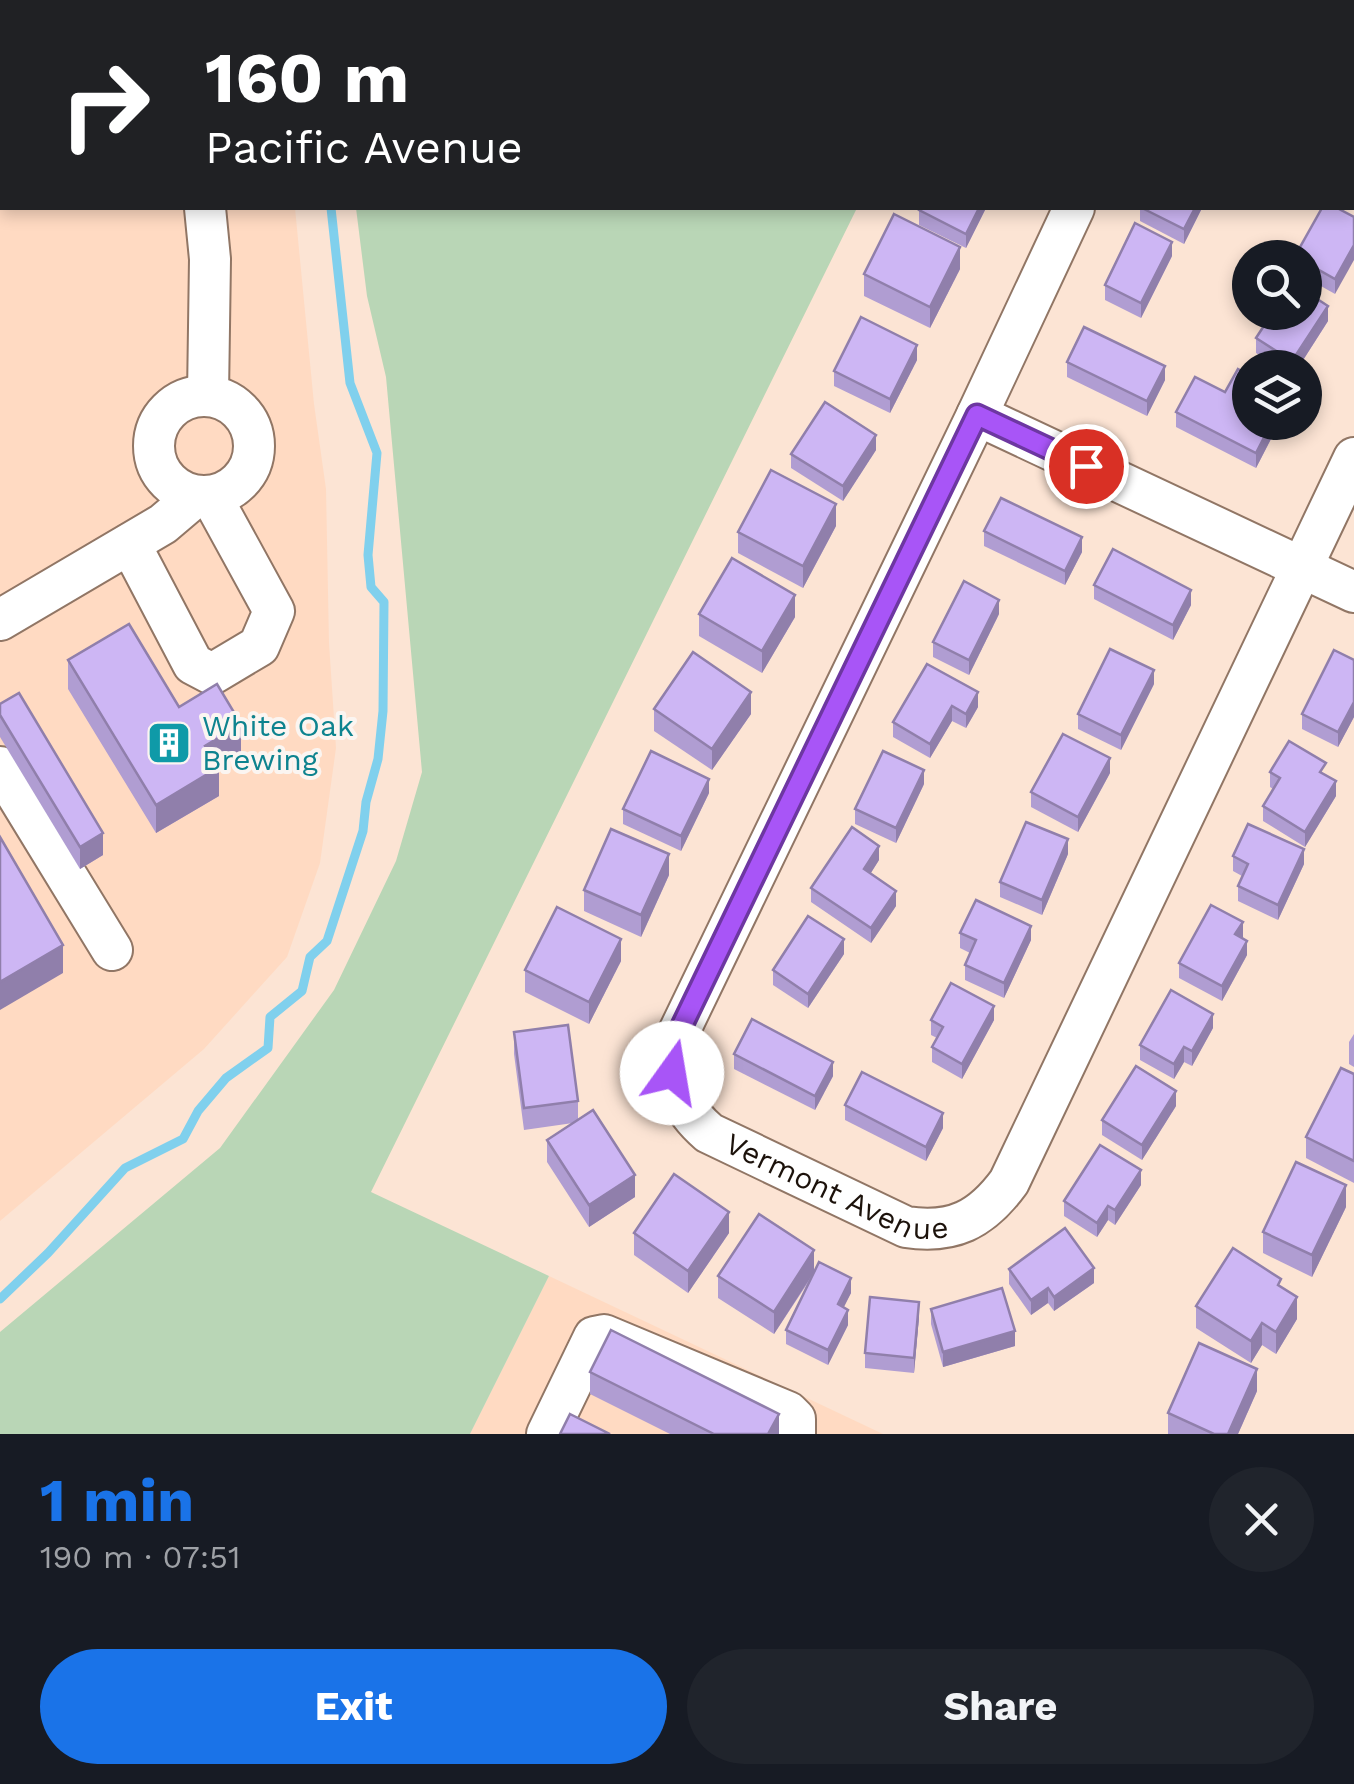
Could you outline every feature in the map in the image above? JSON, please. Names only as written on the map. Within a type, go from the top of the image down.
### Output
[{"type":"street","points":[[205,210],[210,259],[208,395]]},
{"type":"street","name":"Vermont Avenue","points":[[1073,210],[675,1040],[672,1073],[681,1099],[709,1133],[906,1228],[932,1231],[965,1222],[982,1212],[1009,1182],[1354,458]]},
{"type":"street","points":[[0,620],[164,524],[204,496],[240,482],[250,468],[254,436],[238,408],[208,395],[176,403],[156,430],[153,448],[166,480],[180,491],[204,496],[274,611],[259,646],[212,674],[193,664],[130,544]]},
{"type":"street","points":[[977,415],[1354,592]]},
{"type":"street","points":[[0,767],[112,950]]},
{"type":"street","points":[[547,1434],[594,1337],[604,1336],[788,1412],[795,1419],[795,1434]]},
{"type":"shaded area","points":[[0,210],[295,210],[326,489],[336,748],[320,863],[287,957],[204,1049],[0,1221]]},
{"type":"shaded area","points":[[549,1276],[883,1434],[470,1434]]},
{"type":"green space","points":[[356,210],[856,210],[371,1192],[549,1276],[470,1434],[0,1434],[0,1332],[220,1148],[334,990],[396,861],[422,772],[386,377],[367,296]]},
{"type":"building","points":[[919,210],[978,210],[966,234]]},
{"type":"building","points":[[1146,210],[1194,210],[1184,229]]},
{"type":"building","points":[[1321,210],[1341,210],[1354,217],[1354,245],[1335,279],[1322,272],[1322,240],[1304,240]]},
{"type":"building","points":[[894,214],[960,247],[930,307],[864,274]]},
{"type":"building","points":[[1135,223],[1172,242],[1141,303],[1105,285]]},
{"type":"building","points":[[861,317],[917,345],[890,399],[834,371]]},
{"type":"building","points":[[1084,327],[1165,366],[1147,401],[1067,362]]},
{"type":"building","points":[[1261,330],[1312,330],[1299,350],[1275,350],[1256,338]]},
{"type":"building","points":[[1195,377],[1225,392],[1232,380],[1232,440],[1263,440],[1256,453],[1176,412]]},
{"type":"building","points":[[825,402],[876,435],[843,486],[791,454]]},
{"type":"building","points":[[771,470],[836,504],[803,566],[738,532]]},
{"type":"building","points":[[1001,498],[1082,537],[1065,571],[984,531]]},
{"type":"building","points":[[1113,549],[1191,590],[1173,625],[1094,585]]},
{"type":"building","points":[[732,558],[795,595],[762,651],[699,614]]},
{"type":"building","points":[[964,581],[999,600],[969,660],[933,642]]},
{"type":"building","name":"White Oak Brewing","points":[[129,624],[179,707],[217,684],[241,724],[205,746],[219,767],[156,805],[68,660]]},
{"type":"building","points":[[1110,649],[1154,670],[1121,735],[1078,714]]},
{"type":"building","points":[[1334,650],[1354,660],[1354,702],[1338,732],[1302,714]]},
{"type":"building","points":[[693,652],[751,692],[712,749],[654,709]]},
{"type":"building","points":[[927,664],[978,692],[966,714],[952,706],[930,744],[893,722]]},
{"type":"building","points":[[19,693],[103,833],[80,847],[0,715],[0,704]]},
{"type":"building","points":[[1063,734],[1110,758],[1078,817],[1031,792]]},
{"type":"building","points":[[1289,741],[1326,763],[1320,772],[1336,781],[1305,832],[1263,806],[1280,778],[1270,772]]},
{"type":"building","points":[[651,751],[709,779],[681,836],[623,809]]},
{"type":"building","points":[[883,751],[924,770],[896,828],[855,809]]},
{"type":"building","points":[[1026,822],[1068,839],[1042,900],[1000,882]]},
{"type":"building","points":[[1248,824],[1304,849],[1278,905],[1238,886],[1248,864],[1233,856]]},
{"type":"building","points":[[852,827],[879,846],[864,869],[896,891],[871,928],[811,888]]},
{"type":"building","points":[[611,829],[669,854],[641,915],[584,890]]},
{"type":"building","points":[[0,837],[63,945],[0,982]]},
{"type":"building","points":[[976,900],[1031,926],[1004,983],[965,965],[976,940],[960,933]]},
{"type":"building","points":[[1211,905],[1243,922],[1235,934],[1247,941],[1222,986],[1179,963]]},
{"type":"building","points":[[557,907],[621,939],[589,1002],[525,970]]},
{"type":"building","points":[[808,916],[844,939],[808,994],[773,970]]},
{"type":"building","points":[[951,983],[994,1006],[962,1064],[932,1047],[943,1027],[931,1020]]},
{"type":"building","points":[[1171,990],[1213,1014],[1192,1051],[1184,1047],[1174,1064],[1140,1045]]},
{"type":"building","points":[[752,1019],[833,1062],[815,1096],[734,1054]]},
{"type":"building","points":[[568,1025],[578,1101],[524,1108],[514,1032]]},
{"type":"building","points":[[1136,1066],[1176,1091],[1142,1145],[1102,1120]]},
{"type":"building","points":[[1341,1068],[1354,1074],[1354,1161],[1306,1137]]},
{"type":"building","points":[[862,1072],[943,1113],[926,1147],[845,1105]]},
{"type":"building","points":[[593,1110],[635,1175],[589,1205],[547,1140]]},
{"type":"building","points":[[1100,1145],[1141,1170],[1115,1210],[1108,1206],[1097,1223],[1064,1201]]},
{"type":"building","points":[[1296,1162],[1346,1185],[1312,1255],[1263,1232]]},
{"type":"building","points":[[674,1174],[729,1212],[688,1271],[634,1233]]},
{"type":"building","points":[[759,1214],[814,1250],[774,1312],[718,1276]]},
{"type":"building","points":[[1065,1228],[1094,1268],[1054,1297],[1048,1288],[1031,1300],[1009,1269]]},
{"type":"building","points":[[1233,1248],[1281,1279],[1278,1285],[1297,1297],[1276,1332],[1262,1323],[1251,1341],[1196,1306]]},
{"type":"building","points":[[819,1262],[851,1278],[838,1304],[848,1310],[828,1350],[786,1330]]},
{"type":"building","points":[[1002,1288],[1015,1331],[943,1352],[931,1309]]},
{"type":"building","points":[[870,1297],[919,1302],[914,1358],[865,1353]]},
{"type":"building","points":[[611,1330],[779,1414],[768,1434],[714,1434],[590,1372]]},
{"type":"building","points":[[1199,1343],[1257,1369],[1228,1434],[1214,1434],[1168,1413]]},
{"type":"building","points":[[570,1414],[610,1434],[560,1434]]},
{"type":"waterway","points":[[0,1299],[125,1168],[183,1139],[198,1111],[226,1078],[268,1048],[270,1017],[302,991],[310,957],[327,941],[363,831],[383,711],[384,602],[371,587],[368,555],[377,453],[350,383],[331,210]]},
{"type":"place","name":"White Oak Brewing","points":[[169,743]]},
{"type":"route","points":[[672,1073],[675,1040],[977,415],[1086,466]]}]
